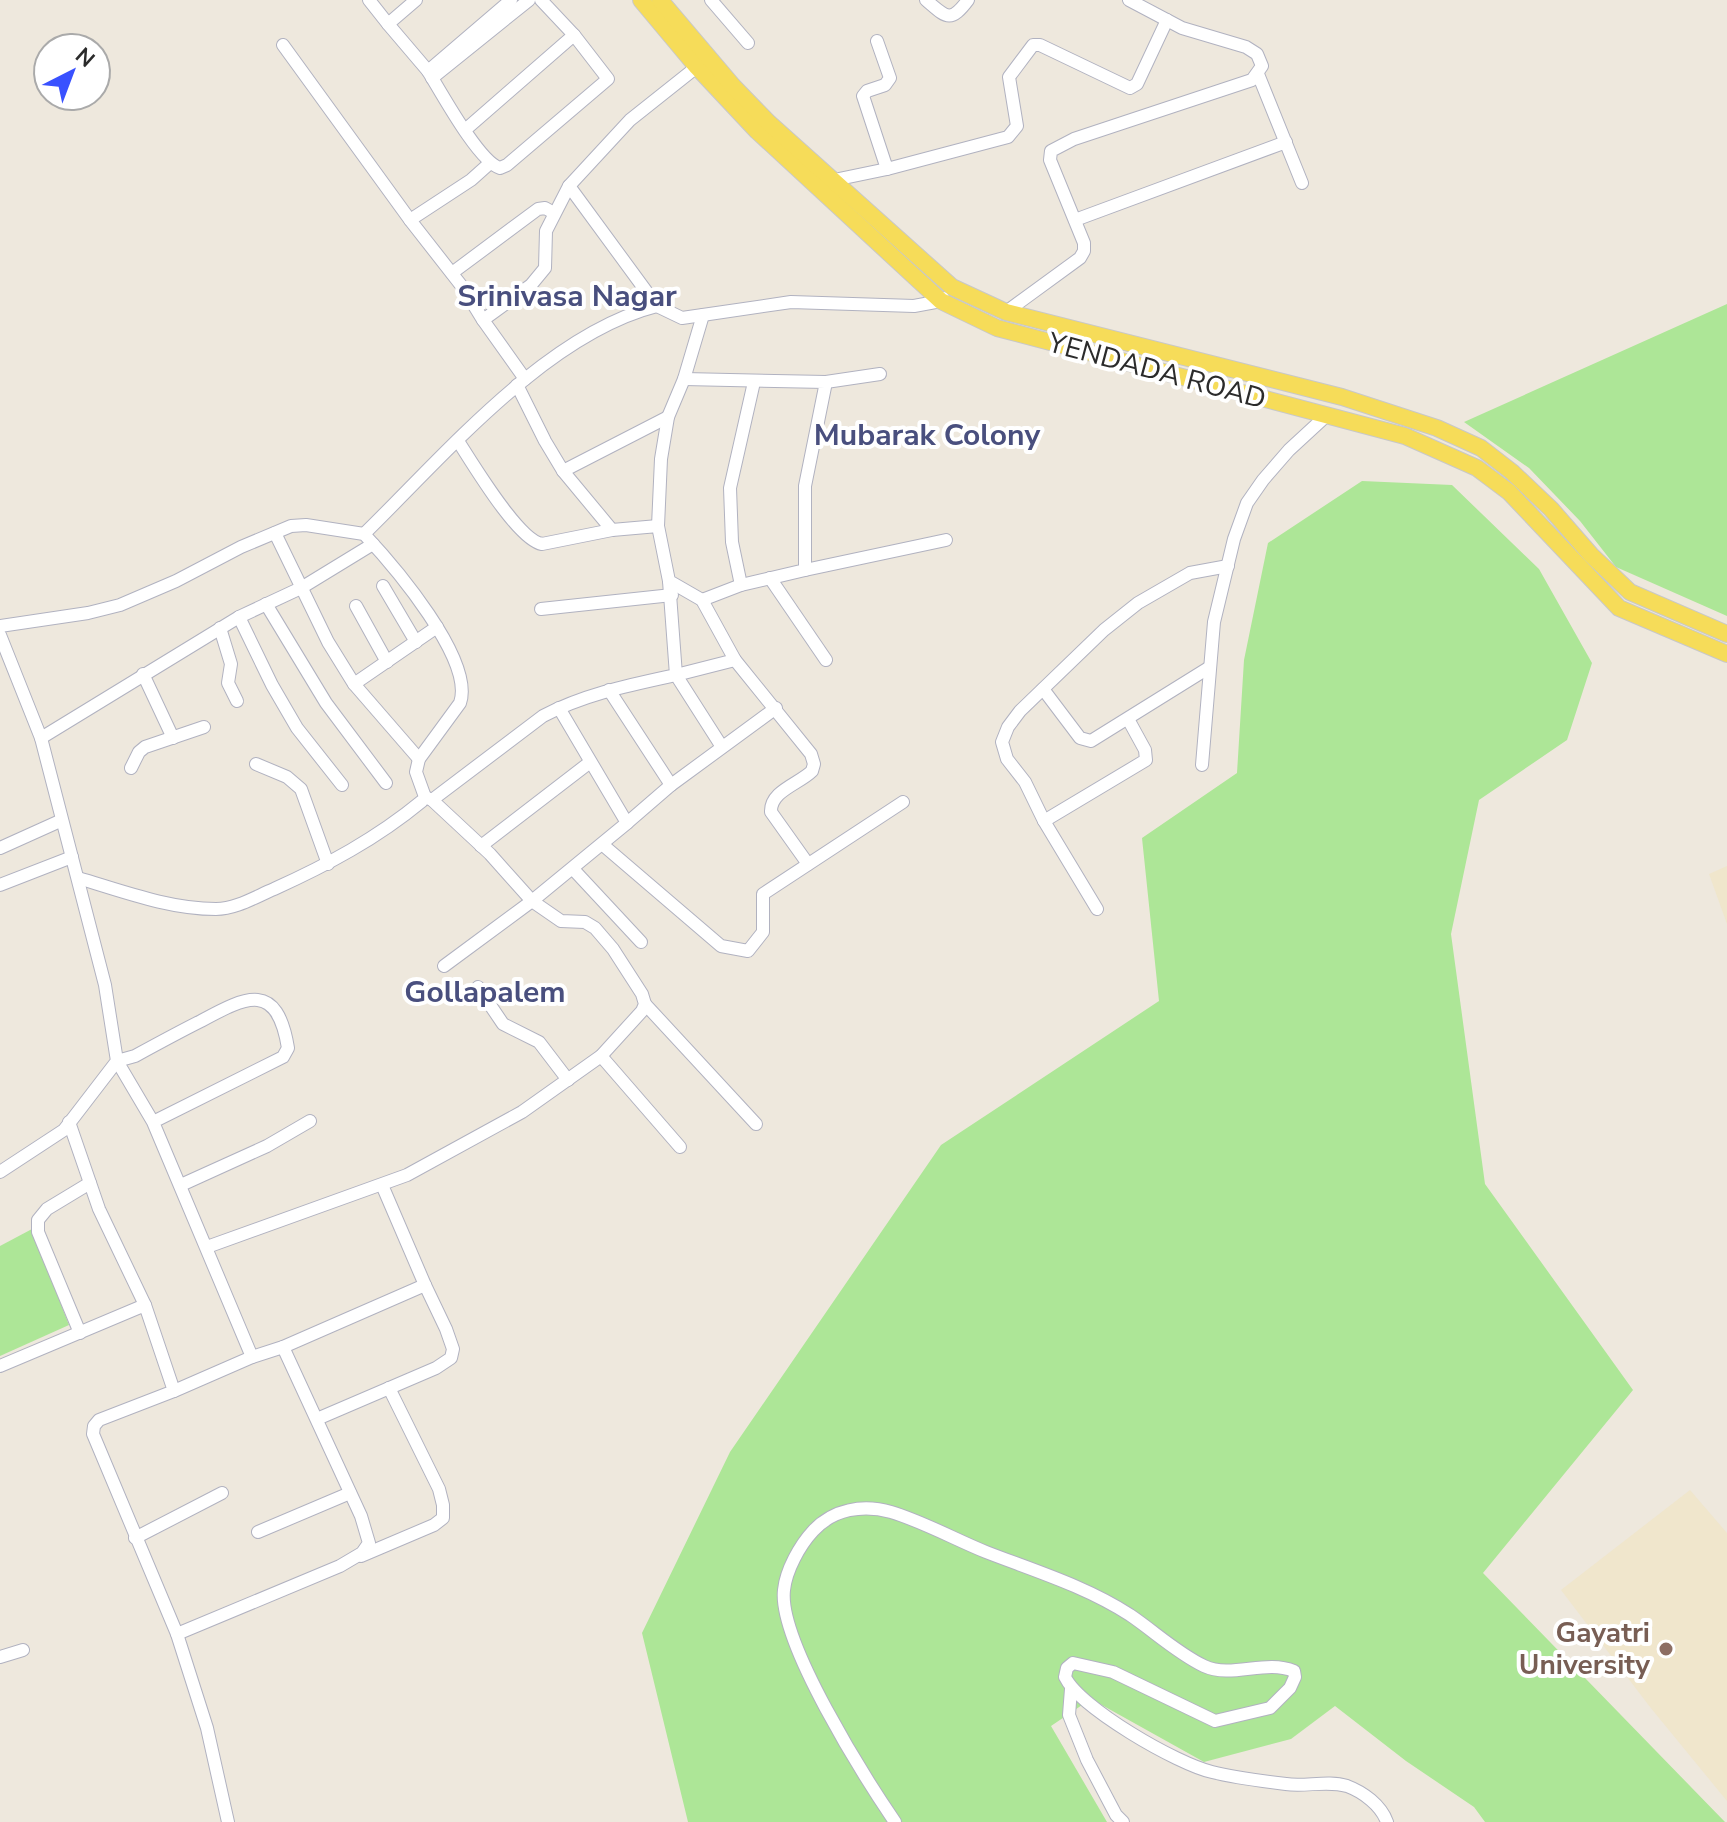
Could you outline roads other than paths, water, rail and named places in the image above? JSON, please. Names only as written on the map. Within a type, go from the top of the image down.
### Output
[{"type":"main road","name":"YENDADA ROAD","points":[[641,0],[769,123],[952,287],[1006,312],[1342,397],[1437,428],[1481,448],[1512,472],[1630,592],[1727,634]]},
{"type":"main road","name":"YENDADA ROAD","points":[[660,0],[757,131],[941,301],[997,328],[1405,436],[1477,468],[1509,492],[1619,608],[1727,654]]},
{"type":"street","points":[[369,0],[430,74],[490,163],[500,168],[608,79],[574,35],[541,0]]},
{"type":"street","points":[[388,24],[416,0]]},
{"type":"street","points":[[430,74],[511,0]]},
{"type":"street","points":[[430,74],[529,0]]},
{"type":"street","points":[[926,0],[950,17],[956,15],[968,0]]},
{"type":"street","points":[[1006,312],[1080,258],[1084,251],[1084,243],[1050,160],[1051,151],[1252,80],[1262,66],[1257,54],[1246,47],[1182,28],[1129,0]]},
{"type":"street","points":[[719,3],[748,43]]},
{"type":"street","points":[[834,180],[1008,137],[1017,126],[1009,77],[1033,45],[1040,45],[1130,88],[1137,84],[1167,20]]},
{"type":"street","points":[[465,130],[574,35]]},
{"type":"street","points":[[877,41],[890,78],[885,85],[867,91],[863,102],[887,169]]},
{"type":"street","points":[[283,45],[452,273],[521,382],[545,441],[563,471],[612,530]]},
{"type":"street","points":[[483,320],[539,277],[545,268],[546,231],[569,186],[630,120],[703,62]]},
{"type":"street","points":[[1258,74],[1302,183]]},
{"type":"street","points":[[1075,220],[1286,142]]},
{"type":"street","points":[[410,220],[471,180],[490,163]]},
{"type":"street","points":[[569,186],[657,306],[682,318],[791,302],[914,306],[941,301],[952,287]]},
{"type":"street","points":[[452,273],[538,209],[545,208],[554,213]]},
{"type":"street","points":[[41,738],[239,617],[301,588],[369,539],[458,441],[521,382],[595,331],[657,306]]},
{"type":"street","points":[[703,315],[684,379],[668,417],[661,459],[658,526],[672,595],[676,675],[722,747]]},
{"type":"street","points":[[684,379],[826,382],[880,374]]},
{"type":"street","points":[[741,585],[732,542],[730,488],[754,382]]},
{"type":"street","points":[[805,570],[805,486],[826,382]]},
{"type":"street","points":[[1202,765],[1214,622],[1247,503],[1289,450],[1327,415]]},
{"type":"street","points":[[563,471],[668,417]]},
{"type":"street","points":[[458,441],[499,503],[529,539],[536,543],[658,526]]},
{"type":"street","points":[[0,626],[120,605],[291,526],[306,525],[369,539],[416,595],[459,670],[464,693],[460,703],[419,759],[416,772],[428,798],[481,846],[532,901],[561,921],[585,922],[595,928],[613,949],[642,994],[645,1004],[756,1124]]},
{"type":"street","points":[[275,533],[328,642],[354,684],[419,759]]},
{"type":"street","points":[[702,600],[741,585],[946,540]]},
{"type":"street","points":[[1097,909],[1044,821],[1025,782],[1007,759],[1002,742],[1008,727],[1043,689],[1104,630],[1138,603],[1190,573],[1228,566]]},
{"type":"street","points":[[770,578],[826,660]]},
{"type":"street","points":[[669,581],[702,600],[735,660],[811,754],[814,764],[812,771],[776,796],[771,804],[771,812],[808,864]]},
{"type":"street","points":[[383,586],[416,642]]},
{"type":"street","points":[[541,609],[672,595]]},
{"type":"street","points":[[266,604],[326,703],[386,783]]},
{"type":"street","points":[[356,606],[387,662]]},
{"type":"street","points":[[239,617],[297,728],[342,785]]},
{"type":"street","points":[[354,684],[437,627]]},
{"type":"street","points":[[220,628],[231,664],[228,683],[237,701]]},
{"type":"street","points":[[0,635],[41,738],[60,821],[105,985],[117,1061],[153,1122],[252,1357]]},
{"type":"street","points":[[78,878],[155,901],[220,909],[243,903],[328,864],[378,835],[543,716],[559,708],[609,690],[735,660]]},
{"type":"street","points":[[1043,689],[1080,738],[1091,741],[1210,667]]},
{"type":"street","points":[[143,674],[173,738]]},
{"type":"street","points":[[609,690],[671,785]]},
{"type":"street","points":[[559,708],[627,823]]},
{"type":"street","points":[[444,966],[573,869],[671,785],[776,708]]},
{"type":"street","points":[[1044,821],[1146,760],[1145,750],[1128,719]]},
{"type":"street","points":[[131,768],[145,747],[204,727]]},
{"type":"street","points":[[481,846],[589,763]]},
{"type":"street","points":[[256,764],[287,777],[301,789],[328,864]]},
{"type":"street","points":[[603,845],[721,946],[748,951],[763,932],[763,894],[903,802]]},
{"type":"street","points":[[0,848],[60,821]]},
{"type":"street","points":[[0,885],[72,857]]},
{"type":"street","points":[[573,869],[641,942]]},
{"type":"street","points":[[478,987],[503,1024],[539,1042],[568,1080]]},
{"type":"street","points":[[0,1172],[64,1130],[117,1061],[135,1056],[238,1001],[259,1000],[272,1005],[282,1020],[288,1048],[283,1057],[153,1122]]},
{"type":"street","points":[[207,1247],[407,1175],[522,1112],[601,1056],[645,1004]]},
{"type":"street","points":[[601,1056],[680,1147]]},
{"type":"street","points":[[181,1185],[267,1146],[310,1121]]},
{"type":"street","points":[[69,1122],[99,1209],[145,1305],[174,1391]]},
{"type":"street","points":[[80,1333],[38,1232],[38,1220],[47,1209],[90,1183]]},
{"type":"street","points":[[317,1419],[436,1368],[451,1358],[450,1340],[382,1185]]},
{"type":"street","points":[[228,1822],[210,1741],[177,1634],[93,1434],[94,1426],[99,1420],[283,1347],[425,1285]]},
{"type":"street","points":[[0,1366],[145,1305]]},
{"type":"street","points":[[283,1347],[368,1535],[369,1543],[357,1557]]},
{"type":"street","points":[[177,1634],[434,1525],[443,1518],[439,1489],[389,1388]]},
{"type":"street","points":[[135,1538],[222,1493]]},
{"type":"street","points":[[258,1532],[350,1493]]},
{"type":"street","points":[[895,1822],[846,1744],[793,1641],[784,1605],[788,1573],[805,1540],[834,1515],[849,1509],[888,1511],[1075,1585],[1130,1615],[1174,1649],[1208,1668],[1244,1670],[1267,1666],[1294,1671],[1290,1688],[1270,1708],[1215,1721],[1113,1672],[1073,1663],[1067,1668],[1065,1677],[1071,1689],[1111,1721],[1186,1763],[1210,1772],[1289,1785],[1344,1785],[1365,1795],[1387,1822]]},
{"type":"street","points":[[0,1657],[23,1650]]},
{"type":"street","points":[[1071,1689],[1069,1715],[1087,1760],[1116,1815],[1123,1822]]},
{"type":"place","name":"Gayatri University","points":[[1666,1649]]},
{"type":"district","name":"Srinivasa Nagar","points":[[567,296]]},
{"type":"district","name":"Mubarak Colony","points":[[927,435]]},
{"type":"district","name":"Gollapalem","points":[[485,992]]}]
